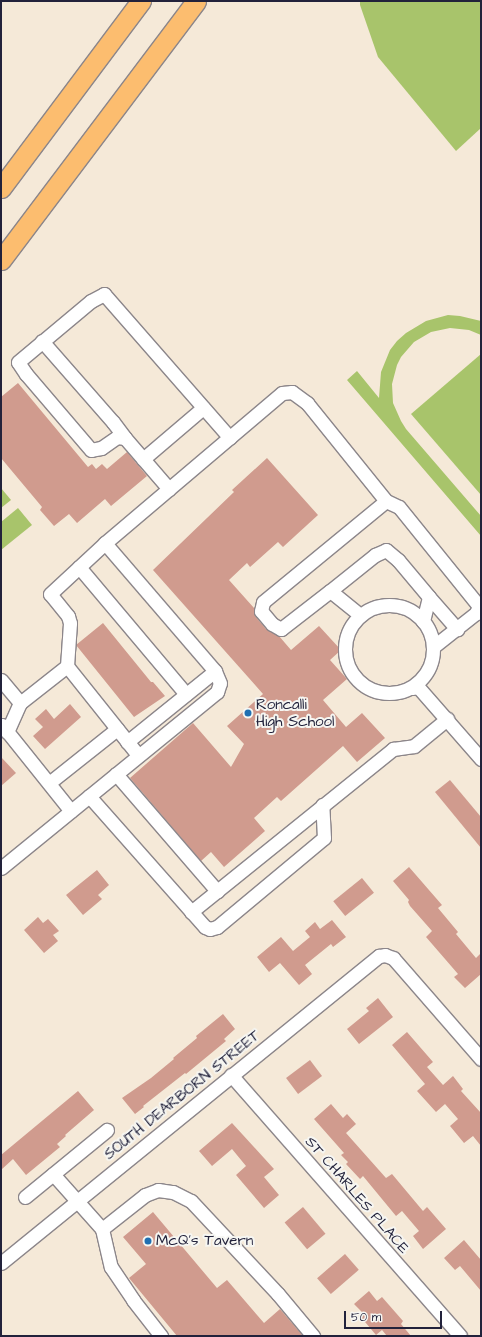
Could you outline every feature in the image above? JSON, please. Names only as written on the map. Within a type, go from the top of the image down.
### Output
[{"type":"highway","points":[[1,188],[142,1]]},
{"type":"highway","points":[[1,260],[196,1]]},
{"type":"street","points":[[125,438],[117,437],[102,448],[91,450],[26,374],[18,362],[91,301],[104,294],[230,438]]},
{"type":"street","points":[[42,341],[169,489]]},
{"type":"street","points":[[138,755],[66,666],[70,623],[68,616],[50,594],[105,544],[282,393],[292,392],[307,403],[386,501],[399,507],[479,606],[476,613],[434,646]]},
{"type":"street","points":[[143,459],[203,408]]},
{"type":"street","points":[[386,501],[263,602],[261,611],[272,624],[280,629],[375,555],[386,550],[398,560],[457,629]]},
{"type":"street","points":[[1,868],[217,692],[220,683],[215,671],[105,544]]},
{"type":"street","points":[[79,567],[186,694]]},
{"type":"street","points":[[330,591],[360,615]]},
{"type":"street","points":[[423,621],[429,597]]},
{"type":"street","points":[[412,688],[422,680],[429,670],[433,658],[434,646],[430,633],[423,621],[413,611],[393,605],[372,608],[360,615],[352,625],[346,637],[344,650],[347,663],[353,675],[362,685],[373,691],[387,694],[400,693],[418,687],[478,751]]},
{"type":"street","points":[[66,666],[20,703],[4,728],[71,810]]},
{"type":"street","points":[[127,742],[215,671]]},
{"type":"street","points":[[1,680],[20,703]]},
{"type":"street","points":[[191,912],[393,749],[414,746],[447,719]]},
{"type":"street","points":[[49,783],[117,729]]},
{"type":"street","points":[[116,774],[217,891]]},
{"type":"street","points":[[89,796],[205,928],[210,929],[217,928],[324,838],[322,805]]},
{"type":"street","name":"SOUTH DEARBORN STREET","points":[[1,1263],[374,959],[385,955],[393,958],[481,1059]]},
{"type":"street","name":"ST CHARLES PLACE","points":[[231,1075],[460,1336]]},
{"type":"street","points":[[25,1197],[107,1130]]},
{"type":"street","points":[[53,1174],[102,1229],[110,1267],[160,1336]]},
{"type":"street","points":[[102,1229],[145,1195],[158,1190],[173,1192],[191,1201],[278,1294],[313,1336]]},
{"type":"green space","points":[[360,1],[481,1],[481,128],[456,151],[378,57],[360,5]]},
{"type":"green space","points":[[448,315],[481,321],[481,335],[469,330],[450,328],[431,332],[414,342],[401,357],[397,365],[392,384],[393,403],[406,429],[481,516],[481,536],[347,380],[357,371],[379,398],[381,372],[390,350],[397,341],[406,333],[426,321]]},
{"type":"green space","points":[[481,354],[481,495],[411,414]]},
{"type":"green space","points":[[1,488],[11,500],[1,508]]},
{"type":"green space","points":[[18,508],[32,525],[1,550],[1,522]]},
{"type":"building","points":[[18,383],[88,467],[92,464],[96,469],[102,464],[107,469],[127,452],[147,476],[111,506],[105,499],[77,523],[69,514],[54,526],[40,510],[42,507],[1,458],[1,397]]},
{"type":"building","points":[[267,458],[318,515],[283,547],[278,542],[250,567],[247,563],[229,580],[254,608],[255,616],[266,629],[279,636],[291,650],[319,626],[341,650],[330,660],[347,679],[323,700],[346,727],[362,713],[385,738],[357,762],[343,746],[281,801],[277,797],[254,818],[265,831],[224,867],[211,852],[201,861],[130,778],[193,723],[231,767],[244,744],[227,726],[263,694],[153,570],[234,492],[232,490]]},
{"type":"building","points":[[103,623],[151,682],[153,682],[165,696],[134,717],[76,645]]},
{"type":"building","points":[[70,704],[81,717],[45,749],[33,736],[43,727],[35,719],[46,709],[54,719]]},
{"type":"building","points":[[1,757],[16,773],[1,786]]},
{"type":"building","points":[[450,780],[481,817],[481,848],[435,792]]},
{"type":"building","points":[[409,867],[442,905],[438,908],[458,932],[456,934],[476,958],[481,953],[481,974],[465,988],[454,977],[458,974],[426,937],[432,931],[410,906],[408,902],[409,900],[393,881]]},
{"type":"building","points":[[97,870],[109,885],[98,895],[102,899],[83,915],[66,895]]},
{"type":"building","points":[[362,878],[374,893],[345,916],[333,901]]},
{"type":"building","points":[[38,917],[43,923],[48,919],[59,931],[53,935],[58,941],[44,953],[24,930]]},
{"type":"building","points":[[332,920],[346,937],[333,947],[331,944],[305,965],[312,974],[299,985],[280,963],[269,972],[257,957],[281,937],[293,951],[310,937],[305,931],[315,922],[320,929]]},
{"type":"building","points":[[378,998],[393,1017],[359,1044],[347,1029],[369,1011],[366,1008]]},
{"type":"building","points":[[223,1014],[235,1029],[224,1039],[226,1041],[186,1074],[185,1073],[143,1106],[144,1107],[135,1114],[122,1098],[151,1078],[174,1059],[173,1058],[197,1038],[196,1036]]},
{"type":"building","points":[[407,1032],[433,1062],[427,1067],[443,1085],[453,1076],[463,1089],[461,1091],[481,1113],[481,1146],[473,1136],[464,1143],[450,1126],[458,1119],[445,1104],[436,1112],[417,1091],[425,1084],[392,1045]]},
{"type":"building","points":[[310,1060],[322,1076],[298,1094],[286,1078]]},
{"type":"building","points":[[78,1091],[94,1110],[65,1135],[66,1136],[57,1144],[60,1147],[26,1175],[13,1159],[1,1170],[1,1155]]},
{"type":"building","points":[[331,1104],[343,1118],[347,1114],[356,1124],[346,1133],[386,1178],[392,1174],[423,1211],[427,1207],[446,1229],[423,1249],[413,1236],[419,1231],[402,1211],[396,1216],[363,1176],[360,1179],[346,1164],[348,1162],[341,1155],[344,1153],[314,1119]]},
{"type":"building","points":[[232,1123],[274,1169],[264,1177],[279,1195],[264,1208],[236,1175],[246,1166],[232,1149],[212,1166],[199,1151]]},
{"type":"building","points":[[303,1207],[325,1234],[307,1249],[285,1222]]},
{"type":"building","points":[[153,1212],[217,1288],[227,1280],[264,1323],[280,1309],[303,1336],[177,1336],[129,1278],[146,1264],[123,1237]]},
{"type":"building","points":[[464,1240],[481,1260],[481,1291],[460,1266],[455,1270],[444,1258]]},
{"type":"building","points":[[345,1254],[359,1270],[331,1294],[317,1278]]},
{"type":"building","points":[[369,1291],[377,1301],[382,1297],[403,1321],[401,1324],[411,1336],[387,1336],[382,1330],[376,1335],[360,1316],[363,1313],[354,1304]]},
{"type":"place","name":"Roncalli High School","points":[[248,713]]},
{"type":"place","name":"McQ's Tavern","points":[[148,1241]]}]
